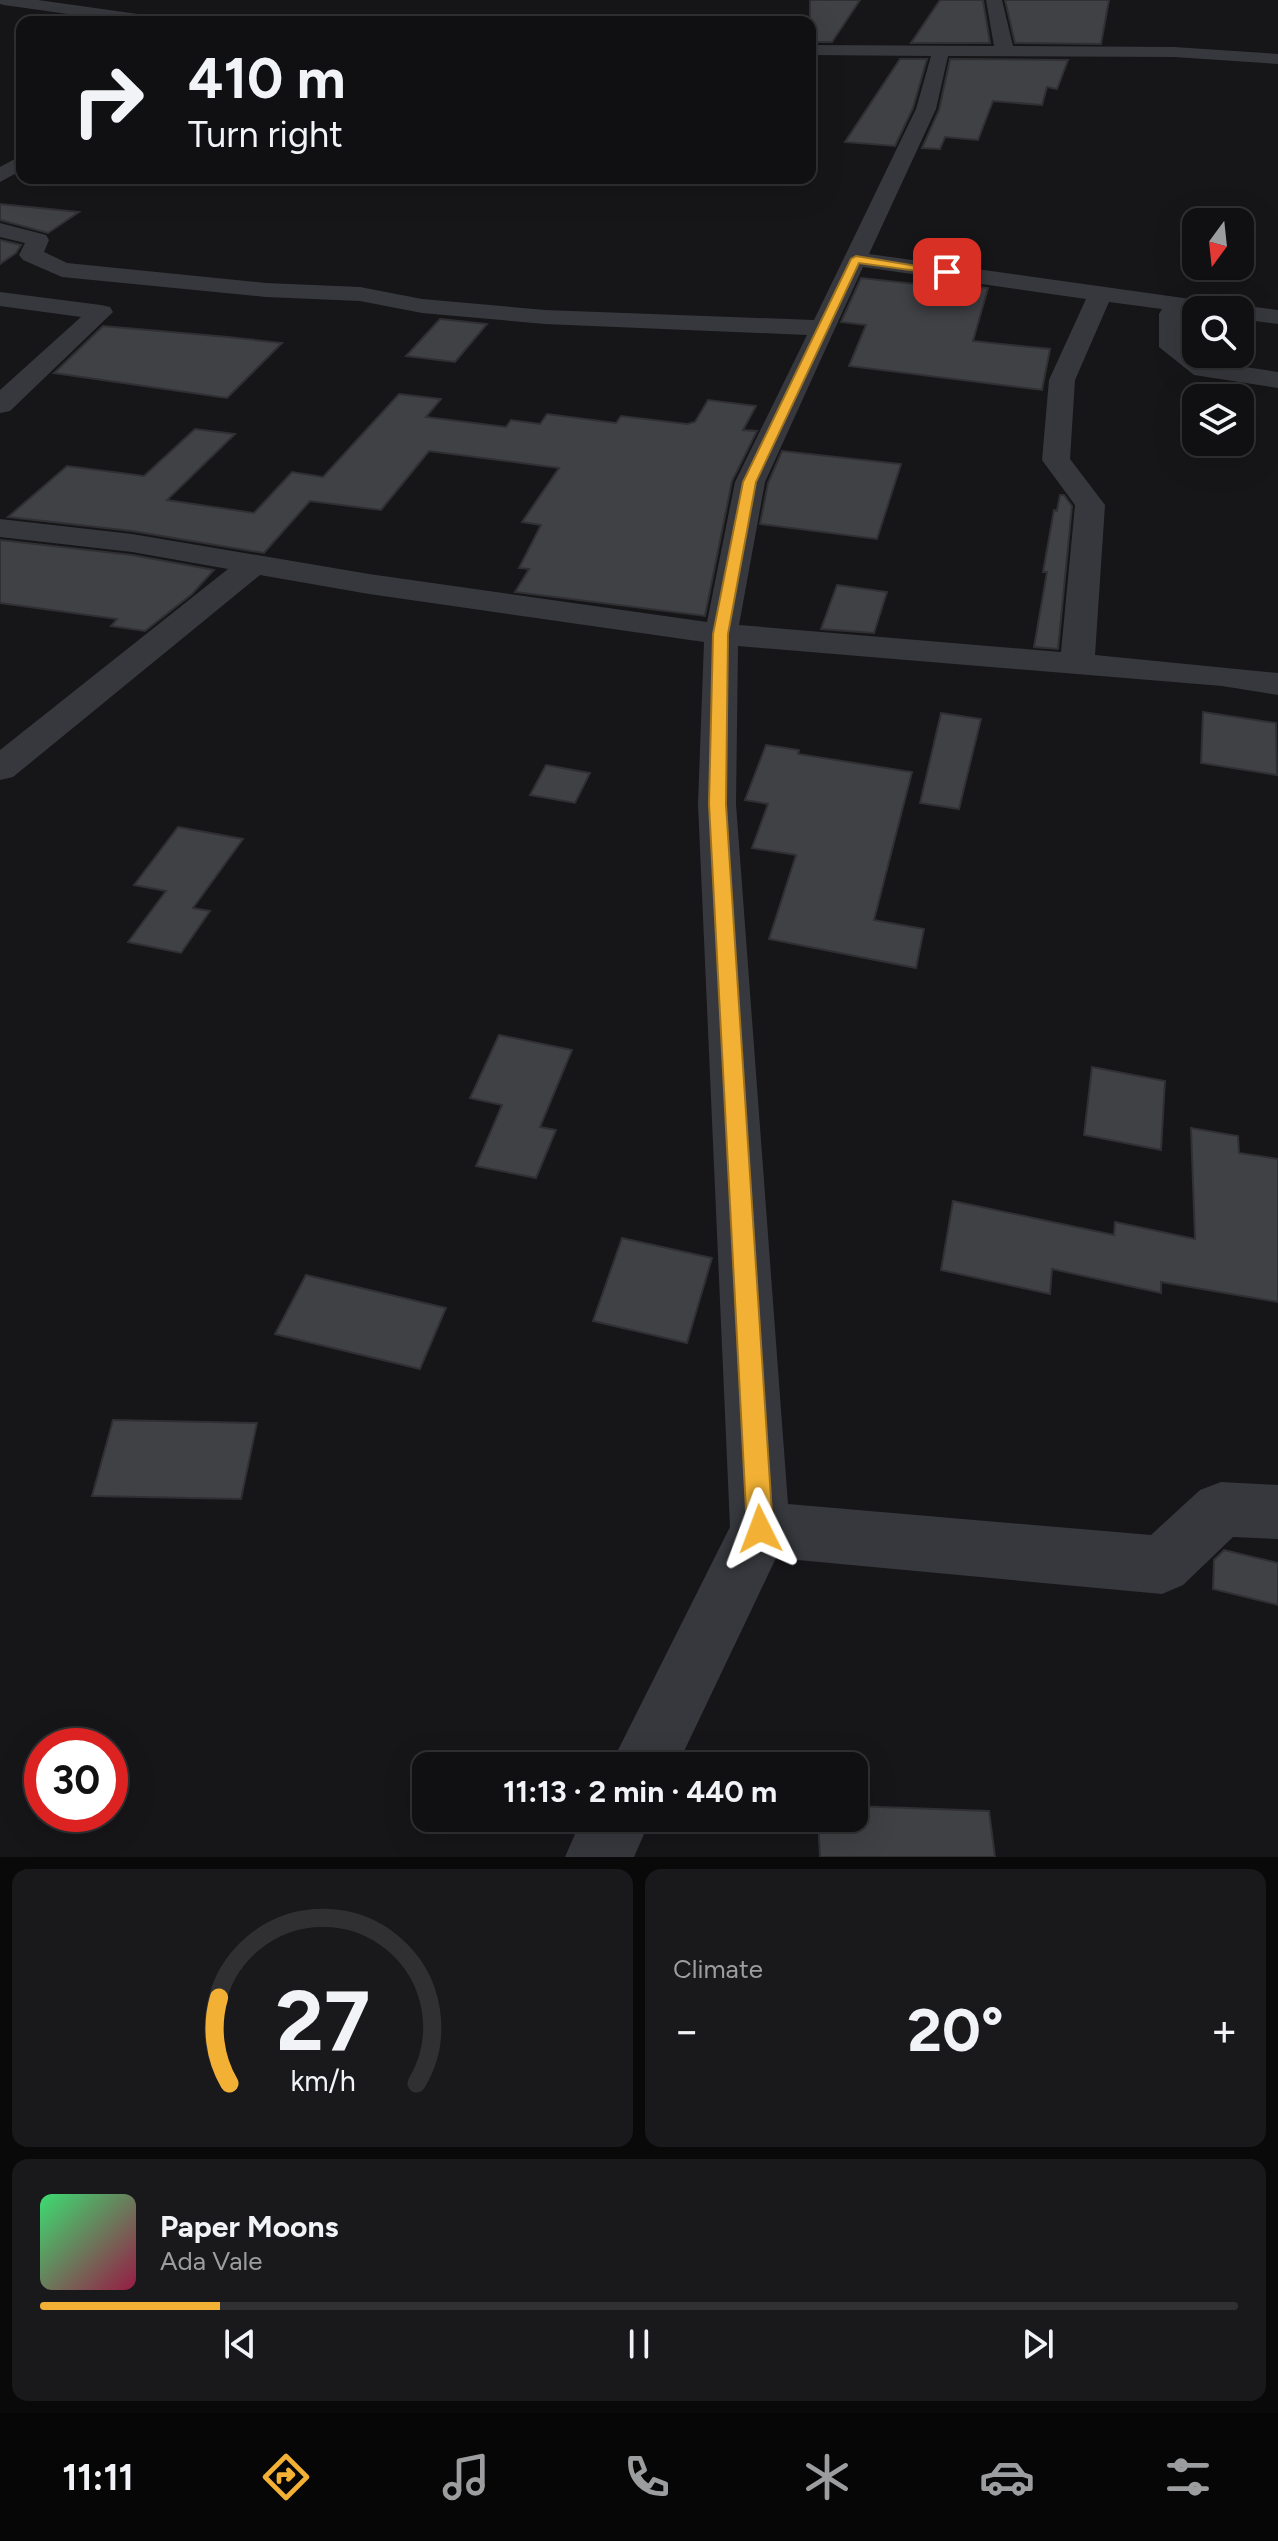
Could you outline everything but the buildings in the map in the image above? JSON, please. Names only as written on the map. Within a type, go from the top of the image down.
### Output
[{"type":"street","points":[[4,0],[117,16]]},
{"type":"street","points":[[994,0],[1003,47],[1009,51]]},
{"type":"street","points":[[816,50],[1174,52],[1278,59]]},
{"type":"street","points":[[650,1752],[760,1529],[717,804],[721,634],[750,482],[926,109],[941,50]]},
{"type":"street","points":[[0,230],[38,240],[31,255],[62,270],[266,290],[360,294],[422,306],[545,317],[824,328]]},
{"type":"street","points":[[856,259],[1182,306]]},
{"type":"street","points":[[1077,664],[1090,505],[1056,460],[1062,380],[1100,294]]},
{"type":"street","points":[[0,299],[101,312],[0,405]]},
{"type":"street","points":[[1177,305],[1171,314],[1172,347],[1203,369],[1278,380]]},
{"type":"street","points":[[1254,314],[1278,317]]},
{"type":"street","points":[[0,528],[132,543],[369,584],[721,634],[1278,684]]},
{"type":"street","points":[[0,769],[254,564]]},
{"type":"street","points":[[760,1529],[1162,1565],[1221,1509],[1278,1512]]},
{"type":"street","points":[[599,1857],[611,1832]]},
{"type":"route","points":[[760,1529],[717,804],[721,634],[750,482],[856,259],[947,272]]}]
